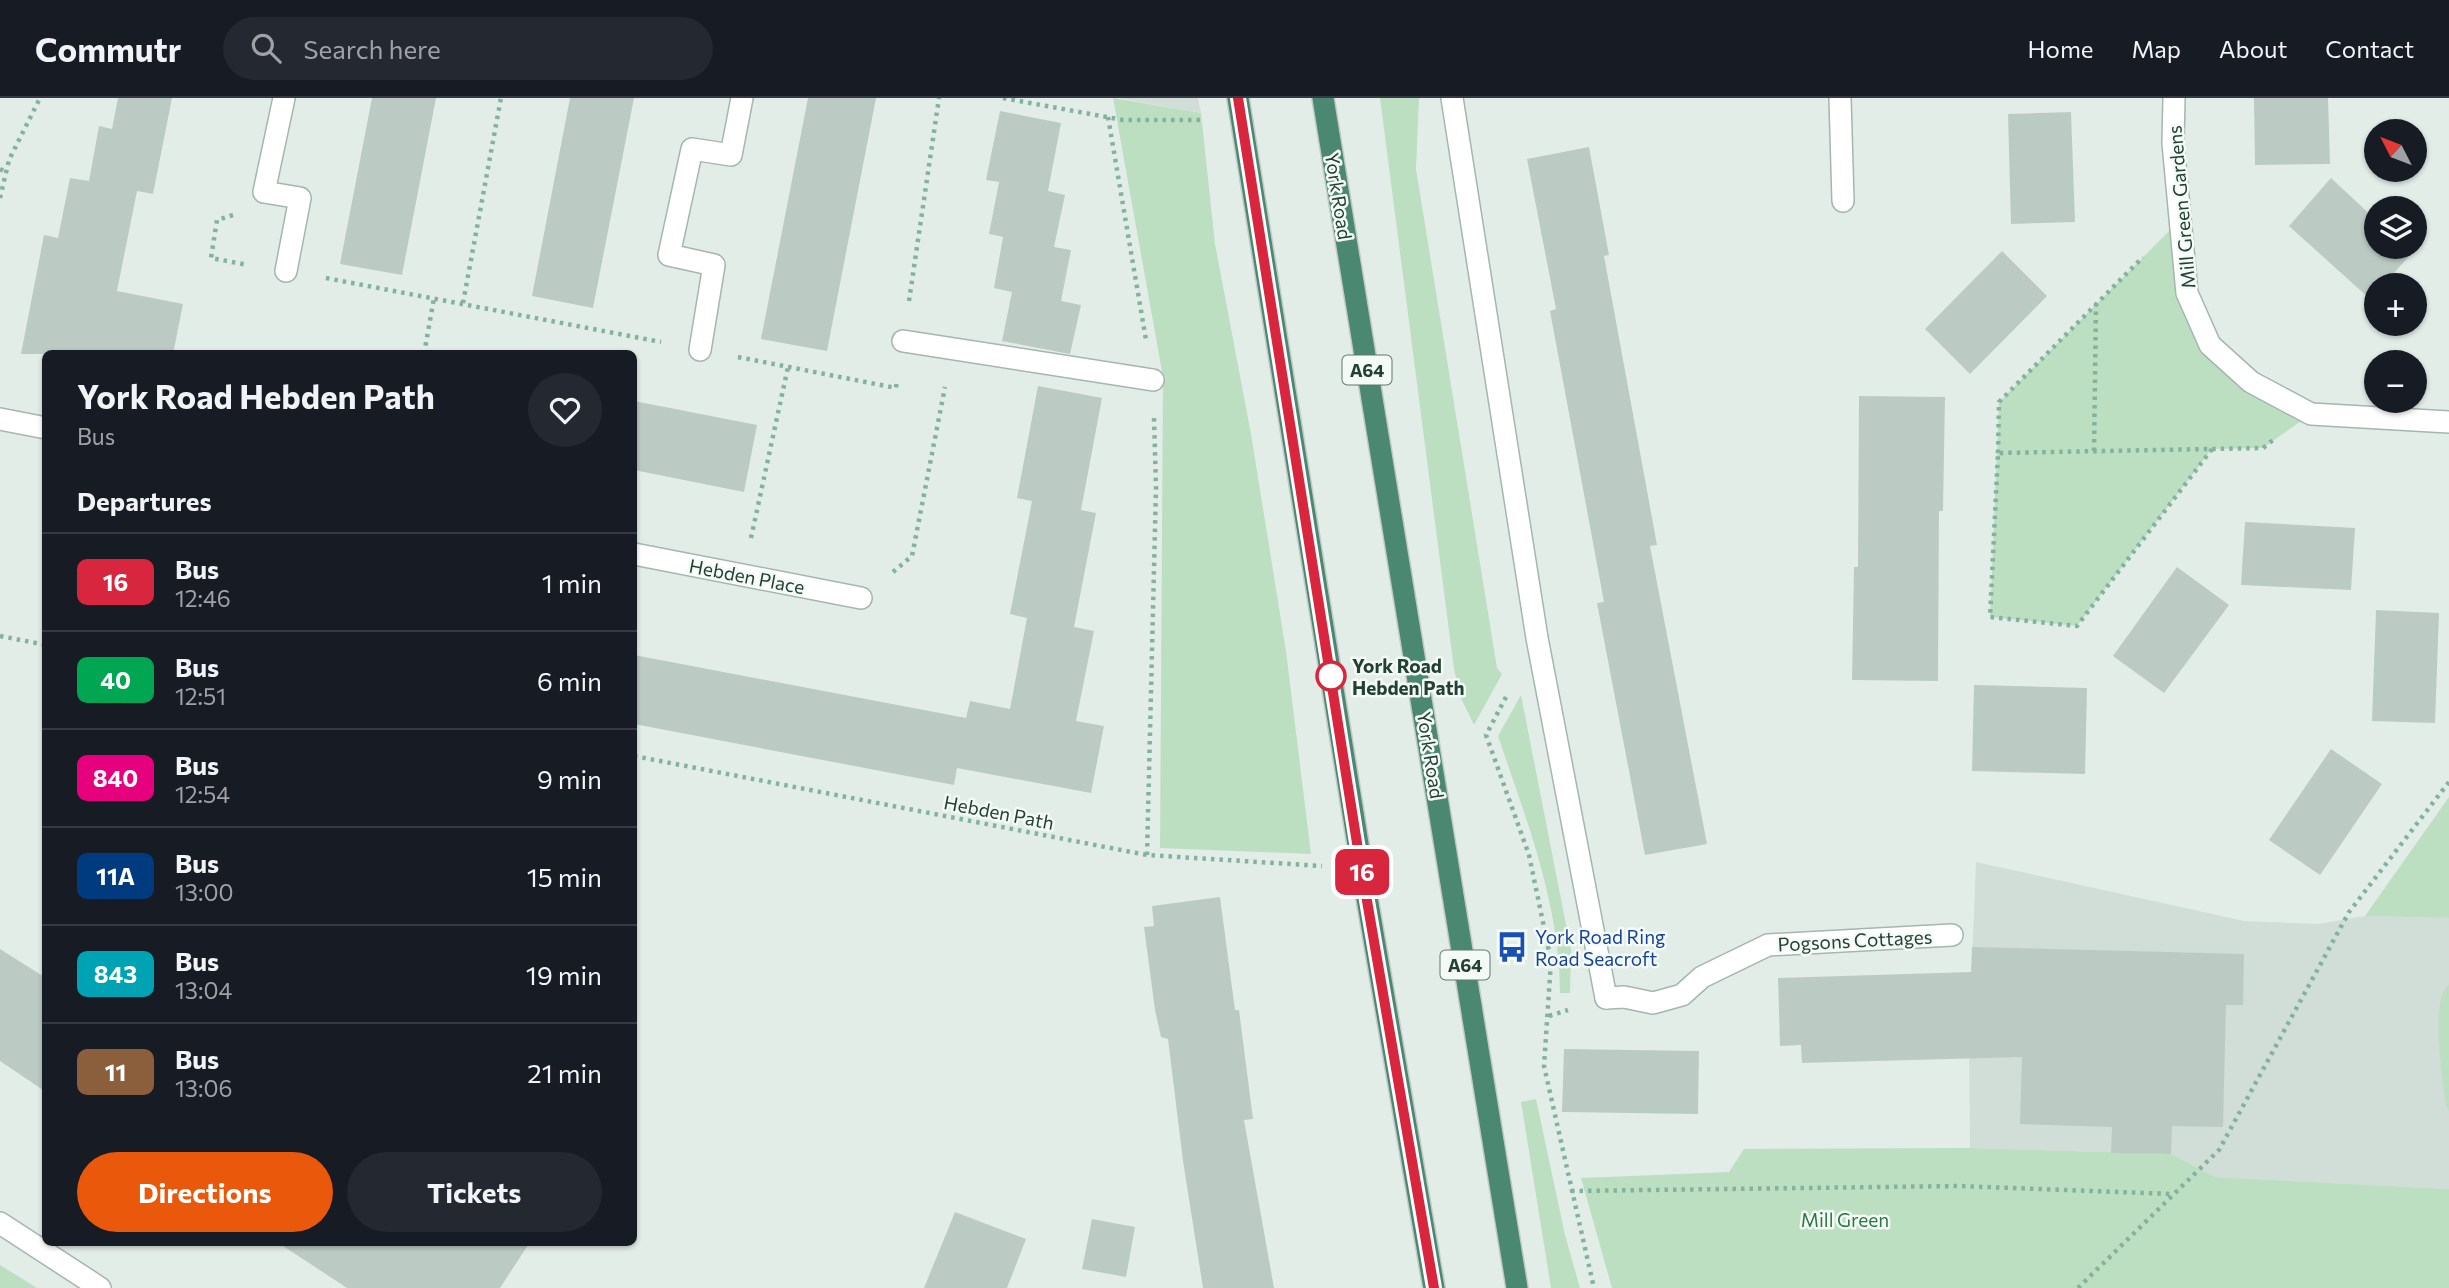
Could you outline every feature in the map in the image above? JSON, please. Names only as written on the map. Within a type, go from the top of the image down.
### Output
[{"type":"highway","points":[[1238,98],[1362,869],[1434,1288]]},
{"type":"highway","name":"York Road","points":[[1323,98],[1517,1288]]},
{"type":"street","points":[[284,98],[264,192],[300,198],[286,271]]},
{"type":"street","points":[[699,350],[714,265],[670,255],[692,149],[731,155],[742,98]]},
{"type":"street","points":[[1452,98],[1537,638]]},
{"type":"street","points":[[1840,98],[1843,201]]},
{"type":"street","name":"Mill Green Gardens","points":[[2174,98],[2173,143],[2187,293],[2210,345],[2251,382],[2311,414],[2449,422]]},
{"type":"street","points":[[903,341],[1153,380]]},
{"type":"street","points":[[0,419],[42,427]]},
{"type":"street","name":"Hebden Place","points":[[637,555],[860,598]]},
{"type":"street","name":"Pogsons Cottages","points":[[1537,638],[1606,998],[1624,997],[1653,1003],[1682,995],[1702,976],[1768,945],[1952,935]]},
{"type":"street","points":[[0,1223],[100,1288]]},
{"type":"path","points":[[0,198],[9,160],[40,98]]},
{"type":"path","points":[[463,303],[501,98]]},
{"type":"path","points":[[264,192],[243,212],[217,220],[211,258],[463,303],[896,388],[939,98]]},
{"type":"path","points":[[1003,98],[1123,120],[1242,120]]},
{"type":"path","points":[[1108,117],[1153,380],[1156,488],[1147,855]]},
{"type":"path","points":[[0,169],[7,173]]},
{"type":"path","points":[[2180,220],[1999,402],[1990,617],[2077,626],[2212,449]]},
{"type":"path","points":[[425,350],[434,298]]},
{"type":"path","points":[[2094,451],[2096,304]]},
{"type":"path","points":[[860,598],[912,556],[953,349]]},
{"type":"path","points":[[743,576],[788,367]]},
{"type":"path","points":[[1998,453],[2263,448],[2311,414]]},
{"type":"path","points":[[0,636],[42,644]]},
{"type":"path","points":[[1537,638],[1486,735],[1529,856],[1551,961],[1544,1066],[1594,1288]]},
{"type":"path","name":"Hebden Path","points":[[637,757],[1147,855],[1362,869]]},
{"type":"path","points":[[2078,1288],[2219,1150],[2349,912],[2449,782]]},
{"type":"path","points":[[1571,1191],[1959,1186],[2174,1194]]},
{"type":"shaded area","points":[[1118,98],[1198,98],[1201,113]]},
{"type":"shaded area","points":[[1976,862],[2244,921],[2318,924],[2365,916],[2449,918],[2449,1189],[2215,1177],[2171,1154],[1970,1148],[1969,1038]]},
{"type":"green space","points":[[1113,98],[1201,113],[1215,244],[1251,434],[1286,651],[1311,854],[1160,848],[1163,377]]},
{"type":"green space","points":[[1380,98],[1419,98],[1416,169],[1497,668],[1502,674],[1474,725],[1460,696],[1454,669]]},
{"type":"green space","points":[[2180,220],[2210,345],[2311,414],[2263,448],[2212,449],[2077,626],[1990,617],[1999,402]]},
{"type":"green space","points":[[1521,695],[1571,950],[1570,993],[1560,993],[1548,894],[1530,830],[1498,736]]},
{"type":"green space","points":[[2449,797],[2449,918],[2365,916]]},
{"type":"green space","points":[[2449,984],[2449,1111],[2442,1078],[2438,1023],[2443,993]]},
{"type":"green space","points":[[1536,1099],[1565,1235],[1580,1288],[1551,1288],[1521,1102]]},
{"type":"green space","name":"Mill Green","points":[[1970,1148],[2171,1154],[2215,1177],[2449,1189],[2449,1288],[1612,1288],[1581,1178],[1729,1172],[1744,1149]]},
{"type":"green space","points":[[0,1265],[37,1288],[0,1288]]},
{"type":"building","points":[[118,98],[172,98],[153,194],[137,191],[117,291],[183,304],[174,350],[42,350],[42,354],[21,354],[44,235],[58,238],[70,178],[89,181],[99,126],[112,129]]},
{"type":"building","points":[[372,98],[436,98],[402,275],[340,264]]},
{"type":"building","points":[[570,98],[634,98],[593,308],[532,296]]},
{"type":"building","points":[[808,98],[876,98],[827,351],[761,339]]},
{"type":"building","points":[[2254,98],[2328,98],[2330,164],[2255,165]]},
{"type":"building","points":[[1000,111],[1061,123],[1048,191],[1065,195],[1054,247],[1071,250],[1061,301],[1081,305],[1070,354],[1002,341],[1012,292],[994,288],[1003,237],[989,234],[999,182],[986,180]]},
{"type":"building","points":[[2071,112],[2075,222],[2011,224],[2008,114]]},
{"type":"building","points":[[1589,147],[1609,255],[1604,256],[1657,545],[1650,546],[1707,844],[1645,855],[1597,603],[1604,602],[1550,311],[1556,309],[1527,159]]},
{"type":"building","points":[[2331,178],[2364,209],[2364,259],[2407,259],[2394,273],[2364,273],[2364,294],[2289,226]]},
{"type":"building","points":[[2002,251],[2047,296],[1970,374],[1925,329]]},
{"type":"building","points":[[1038,386],[1102,398],[1081,510],[1096,513],[1074,627],[1094,631],[1076,721],[1104,726],[1091,793],[957,768],[954,785],[637,725],[637,656],[966,718],[970,701],[1010,709],[1027,618],[1010,614],[1032,501],[1017,498]]},
{"type":"building","points":[[1859,396],[1945,397],[1943,511],[1939,511],[1938,681],[1852,680],[1854,567],[1858,567]]},
{"type":"building","points":[[637,402],[757,425],[744,492],[637,471]]},
{"type":"building","points":[[2245,522],[2355,528],[2351,590],[2241,585]]},
{"type":"building","points":[[2177,567],[2229,605],[2164,693],[2113,656]]},
{"type":"building","points":[[2376,610],[2439,613],[2435,723],[2372,721]]},
{"type":"building","points":[[1974,685],[2087,688],[2085,774],[1972,771]]},
{"type":"building","points":[[2331,749],[2382,784],[2320,875],[2269,840]]},
{"type":"building","points":[[1220,897],[1235,1010],[1239,1010],[1253,1119],[1244,1120],[1274,1288],[1203,1288],[1183,1161],[1168,1039],[1161,1037],[1155,1010],[1144,927],[1154,926],[1152,906]]},
{"type":"building","points":[[1972,947],[2244,954],[2243,1005],[2226,1005],[2223,1127],[2172,1126],[2171,1154],[2111,1153],[2112,1127],[2020,1124],[2022,1057],[1802,1063],[1801,1045],[1780,1046],[1778,978],[1971,972]]},
{"type":"building","points":[[0,949],[42,975],[42,1089],[0,1061]]},
{"type":"building","points":[[1564,1049],[1699,1051],[1698,1114],[1562,1112]]},
{"type":"building","points":[[955,1212],[1026,1239],[1007,1288],[924,1288]]},
{"type":"building","points":[[1092,1219],[1135,1227],[1126,1277],[1082,1269]]},
{"type":"building","points":[[283,1246],[527,1246],[500,1288],[347,1288]]},
{"type":"bus line","name":"16","points":[[1238,98],[1357,843],[1434,1288]]},
{"type":"place","name":"York Road Hebden Path","points":[[1331,676]]},
{"type":"place","name":"York Road Ring Road Seacroft","points":[[1512,947]]}]
